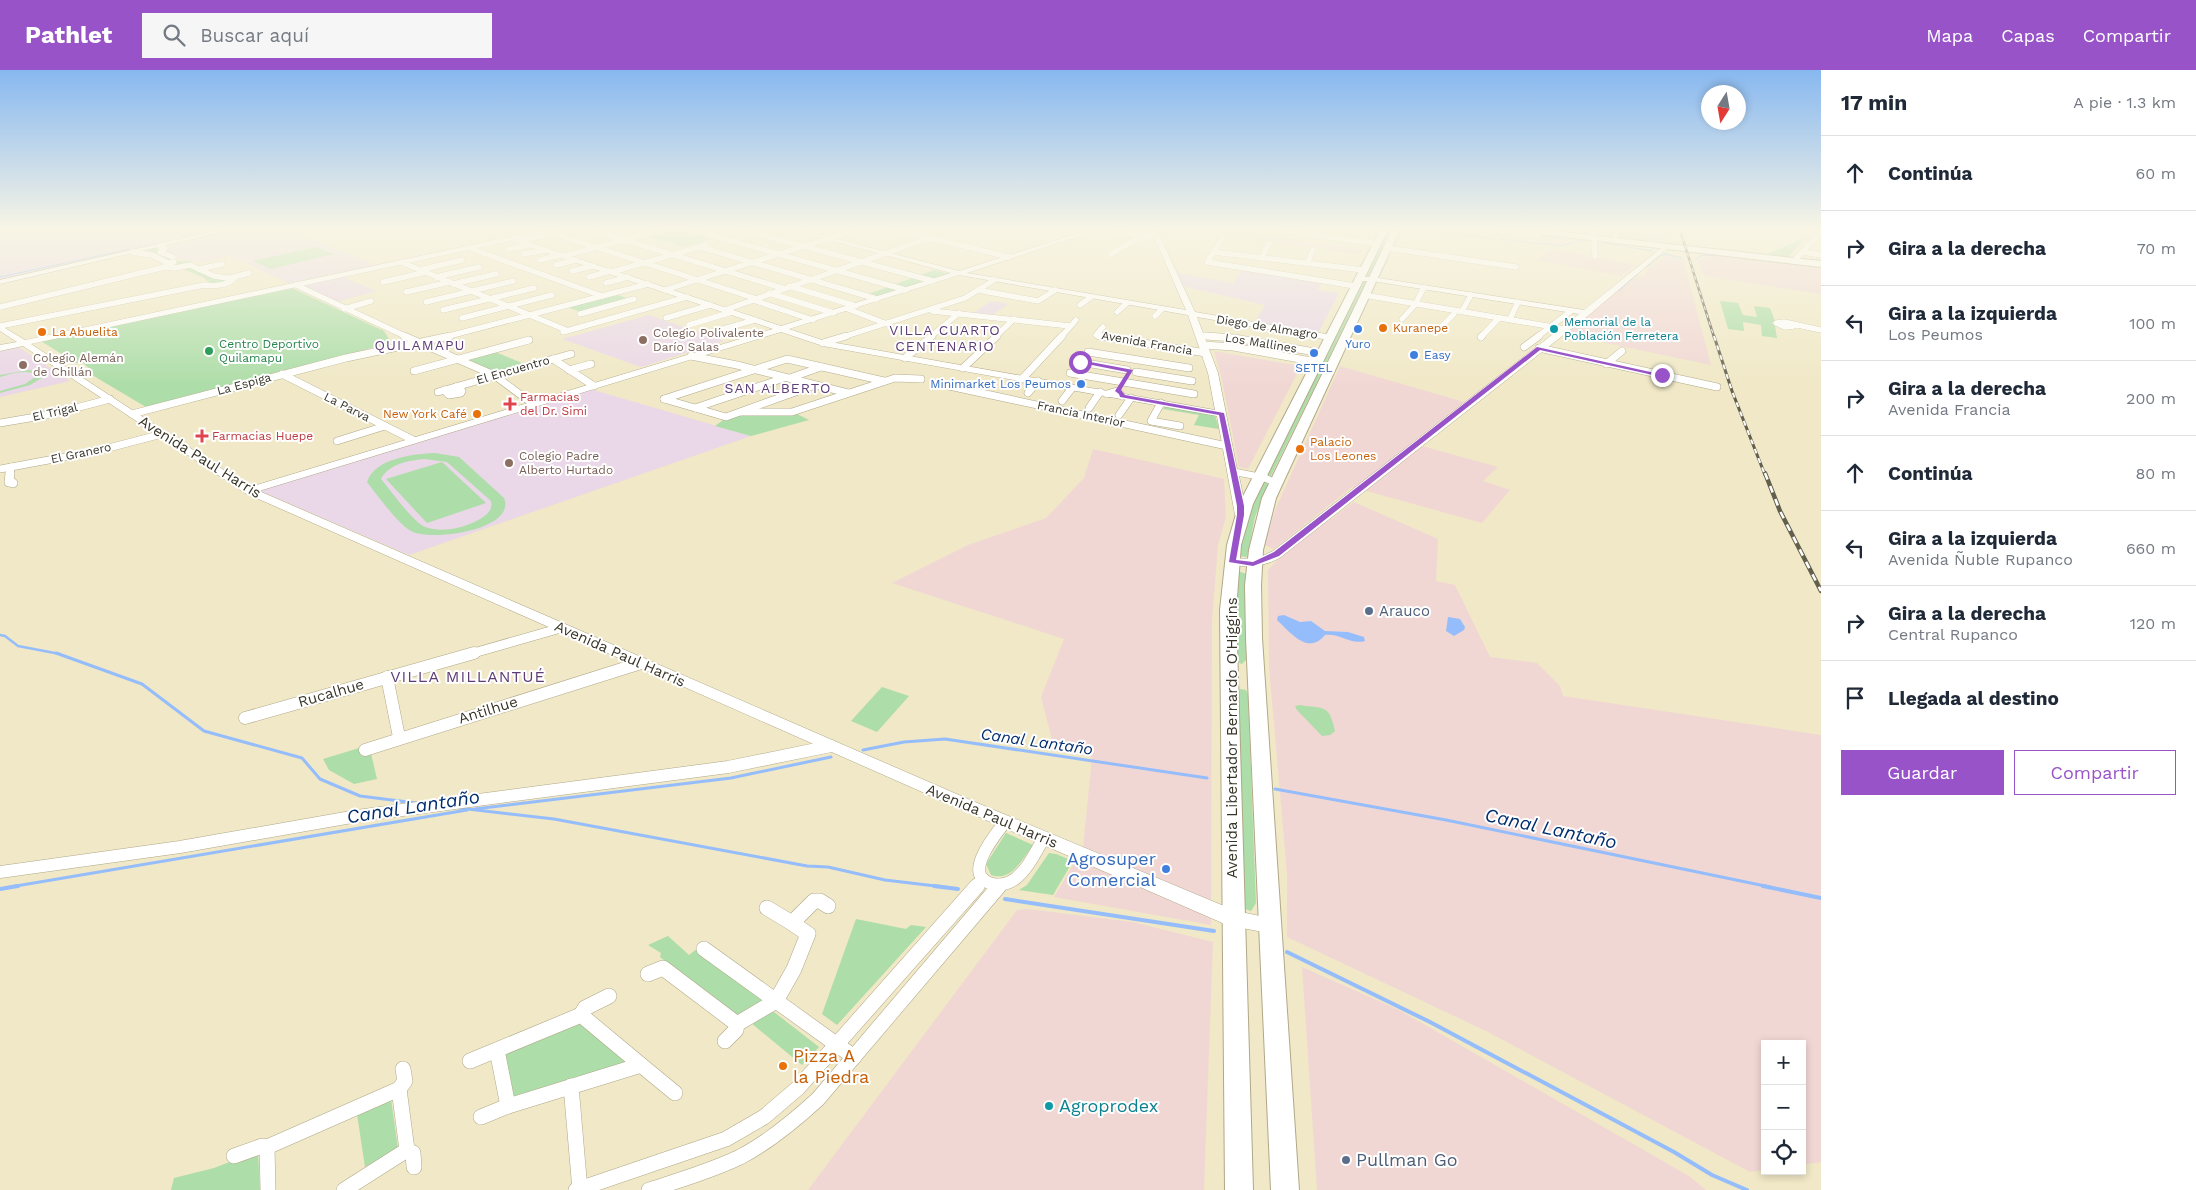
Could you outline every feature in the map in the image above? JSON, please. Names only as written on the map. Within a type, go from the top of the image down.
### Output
[{"type":"main road","name":"Avenida Libertador Bernardo O'Higgins","points":[[1285,1190],[1280,1078],[1268,925],[1252,593],[1253,564],[1267,479],[1297,401],[1357,282]]},
{"type":"main road","points":[[1362,282],[1368,286]]},
{"type":"main road","name":"Avenida Libertador Bernardo O'Higgins","points":[[1239,1190],[1228,674],[1232,562],[1241,515],[1267,479],[1312,405],[1370,282]]},
{"type":"main road","points":[[1297,401],[1312,405]]},
{"type":"main road","points":[[1228,674],[1256,679]]},
{"type":"street","points":[[0,306],[98,282]]},
{"type":"street","points":[[0,326],[204,283],[217,286],[226,282]]},
{"type":"street","points":[[235,282],[239,285]]},
{"type":"street","points":[[0,348],[304,282]]},
{"type":"street","points":[[406,292],[456,282]]},
{"type":"street","points":[[426,302],[508,282]]},
{"type":"street","points":[[564,282],[602,296]]},
{"type":"street","points":[[643,282],[824,344],[1072,388],[1123,395],[1222,414]]},
{"type":"street","points":[[665,290],[690,282]]},
{"type":"street","points":[[704,282],[813,320]]},
{"type":"street","points":[[763,282],[782,288]]},
{"type":"street","points":[[689,325],[800,282]]},
{"type":"street","points":[[820,282],[877,299]]},
{"type":"street","points":[[879,282],[906,290]]},
{"type":"street","points":[[249,491],[412,440],[813,320],[929,282]]},
{"type":"street","points":[[824,344],[965,298],[990,282]]},
{"type":"street","name":"Diego de Almagro","points":[[1011,282],[1329,337]]},
{"type":"street","name":"Avenida Francia","points":[[1178,282],[1192,314],[1216,382],[1241,515]]},
{"type":"street","points":[[1232,562],[1253,564],[1276,554],[1623,282]]},
{"type":"street","points":[[452,283],[564,331],[687,297]]},
{"type":"street","points":[[296,284],[344,309],[494,375],[533,404]]},
{"type":"street","name":"La Espiga","points":[[132,414],[282,374],[346,358],[421,343],[648,284]]},
{"type":"street","points":[[789,286],[852,307],[888,324]]},
{"type":"street","points":[[1368,286],[1424,287],[1586,313]]},
{"type":"street","points":[[1368,286],[1415,305],[1454,314],[1496,320],[1510,319],[1565,329]]},
{"type":"street","points":[[1402,320],[1415,305],[1424,287]]},
{"type":"street","points":[[444,310],[534,288]]},
{"type":"street","points":[[978,290],[1039,301],[1055,290]]},
{"type":"street","points":[[616,292],[654,306]]},
{"type":"street","points":[[770,293],[834,313]]},
{"type":"street","points":[[462,318],[552,295]]},
{"type":"street","points":[[1462,312],[1471,295]]},
{"type":"street","points":[[1080,305],[1091,297]]},
{"type":"street","points":[[580,314],[634,299]]},
{"type":"street","points":[[344,309],[371,301]]},
{"type":"street","points":[[1510,319],[1518,302]]},
{"type":"street","points":[[1117,312],[1127,303]]},
{"type":"street","points":[[666,318],[710,305]]},
{"type":"street","points":[[1415,305],[1462,312],[1496,320]]},
{"type":"street","points":[[562,306],[600,321]]},
{"type":"street","points":[[1155,316],[1162,309]]},
{"type":"street","points":[[925,311],[959,313],[1070,326]]},
{"type":"street","points":[[1524,347],[1571,311]]},
{"type":"street","points":[[905,358],[959,313]]},
{"type":"street","points":[[1440,328],[1454,314]]},
{"type":"street","points":[[963,368],[1014,319]]},
{"type":"street","points":[[710,333],[755,320]]},
{"type":"street","points":[[1022,379],[1076,320]]},
{"type":"street","points":[[1480,337],[1496,320]]},
{"type":"street","name":"Avenida Paul Harris","points":[[0,326],[249,491],[1004,822],[1234,919],[1268,925]]},
{"type":"street","points":[[1794,326],[1821,330]]},
{"type":"street","name":"Avenida Francia","points":[[1103,327],[1096,335],[1205,349]]},
{"type":"street","name":"Los Mallines","points":[[1200,336],[1234,338],[1319,357]]},
{"type":"street","points":[[414,371],[529,340]]},
{"type":"street","points":[[1205,349],[1233,347],[1319,357]]},
{"type":"street","points":[[1539,348],[1717,387]]},
{"type":"street","points":[[1606,364],[1622,351]]},
{"type":"street","points":[[1088,352],[1133,368],[1189,368]]},
{"type":"street","name":"El Encuentro","points":[[441,391],[449,395],[461,393],[462,391],[456,387],[571,354]]},
{"type":"street","points":[[695,355],[849,393]]},
{"type":"street","points":[[553,359],[594,386]]},
{"type":"street","points":[[816,385],[726,417],[664,399],[786,359],[884,381]]},
{"type":"street","points":[[1080,362],[1133,368],[1192,381]]},
{"type":"street","points":[[569,370],[591,364]]},
{"type":"street","points":[[695,408],[821,367]]},
{"type":"street","points":[[1119,415],[1124,382],[1133,368]]},
{"type":"street","points":[[1070,373],[1194,394]]},
{"type":"street","name":"La Parva","points":[[282,374],[412,440]]},
{"type":"street","points":[[741,412],[792,412],[884,381],[900,377],[921,379]]},
{"type":"street","name":"Francia Interior","points":[[935,382],[1227,446]]},
{"type":"street","points":[[1028,393],[1038,382]]},
{"type":"street","points":[[1062,400],[1072,388]]},
{"type":"street","points":[[1089,408],[1103,393]]},
{"type":"street","name":"El Trigal","points":[[0,423],[53,414],[110,399]]},
{"type":"street","points":[[1161,403],[1151,421],[1180,426]]},
{"type":"street","points":[[337,441],[385,426]]},
{"type":"street","name":"El Granero","points":[[0,468],[98,451],[162,434]]},
{"type":"street","points":[[11,466],[9,482],[13,483]]},
{"type":"street","points":[[1232,470],[1267,479]]},
{"type":"street","name":"Rucalhue","points":[[245,718],[561,628]]},
{"type":"street","name":"Antilhue","points":[[364,750],[399,737],[641,663]]},
{"type":"street","points":[[387,677],[399,737]]},
{"type":"street","points":[[0,872],[180,846],[357,816],[728,768],[831,746]]},
{"type":"street","points":[[999,886],[983,879],[979,872],[983,852],[1004,822]]},
{"type":"street","points":[[648,1190],[739,1157],[766,1142],[790,1124],[818,1099],[999,886],[1023,871],[1044,838]]},
{"type":"street","points":[[571,1086],[578,1190],[726,1139],[745,1130],[789,1097],[983,879]]},
{"type":"street","points":[[792,923],[814,901],[820,901],[828,906]]},
{"type":"street","points":[[737,1024],[776,1001],[794,969],[808,934],[767,908]]},
{"type":"street","points":[[704,948],[854,1057]]},
{"type":"street","points":[[648,974],[663,968],[737,1024]]},
{"type":"street","points":[[470,1061],[581,1015],[585,1008],[610,996]]},
{"type":"street","points":[[581,1015],[675,1093]]},
{"type":"street","points":[[725,1041],[736,1030],[737,1024]]},
{"type":"street","points":[[497,1050],[508,1106]]},
{"type":"street","points":[[481,1117],[508,1106],[641,1064]]},
{"type":"street","points":[[234,1156],[262,1146],[267,1147],[399,1089],[405,1082],[403,1069]]},
{"type":"street","points":[[399,1089],[407,1150]]},
{"type":"street","points":[[267,1147],[268,1190]]},
{"type":"street","points":[[407,1150],[413,1153],[414,1168]]},
{"type":"street","points":[[344,1190],[407,1150]]},
{"type":"shaded area","points":[[313,282],[355,282],[377,291],[336,302],[301,285]]},
{"type":"shaded area","points":[[1180,282],[1322,282],[1317,290],[1339,293],[1318,333],[1255,322],[1265,305],[1182,286]]},
{"type":"shaded area","points":[[1630,282],[1689,282],[1711,365],[1563,334]]},
{"type":"shaded area","points":[[1745,282],[1821,282],[1821,294]]},
{"type":"shaded area","points":[[992,301],[1009,304],[992,315],[973,313]]},
{"type":"shaded area","name":"Colegio Polivalente Darío Salas","points":[[649,315],[724,341],[641,367],[562,339]]},
{"type":"shaded area","name":"Colegio Alemán de Chillán","points":[[17,346],[70,381],[0,397],[0,350]]},
{"type":"shaded area","points":[[1214,351],[1301,366],[1248,469],[1239,467],[1222,380]]},
{"type":"shaded area","points":[[1340,366],[1464,402],[1411,443],[1498,467],[1483,481],[1510,490],[1482,523],[1352,487],[1274,549],[1264,545],[1276,508]]},
{"type":"shaded area","name":"Colegio Padre Alberto Hurtado","points":[[590,389],[751,436],[409,555],[258,490]]},
{"type":"shaded area","points":[[1093,449],[1224,479],[1226,517],[1218,545],[1212,620],[1211,925],[1054,897],[1083,848],[1092,757],[1054,747],[1041,697],[1064,639],[892,583],[968,545],[1046,518],[1084,478]]},
{"type":"shaded area","points":[[1354,502],[1438,539],[1436,581],[1455,585],[1490,657],[1537,663],[1560,686],[1563,696],[1821,735],[1821,1162],[1806,1164],[1806,1040],[1761,1040],[1761,1171],[1750,1172],[1486,1031],[1287,937],[1287,874],[1269,666],[1268,570],[1285,552]]},
{"type":"shaded area","points":[[1028,909],[1133,922],[1213,942],[1204,1190],[808,1190],[1017,910]]},
{"type":"shaded area","points":[[1302,967],[1399,1010],[1689,1176],[1706,1190],[1317,1190]]},
{"type":"green space","points":[[228,282],[228,283],[205,283]]},
{"type":"green space","points":[[901,282],[922,282],[874,297],[866,295]]},
{"type":"green space","points":[[1361,282],[1366,282],[1269,480],[1255,517],[1247,557],[1237,556],[1247,516]]},
{"type":"green space","name":"Centro Deportivo Quilamapu","points":[[292,288],[384,331],[389,339],[379,346],[146,407],[87,372],[90,369],[83,363],[76,363],[41,341]]},
{"type":"green space","points":[[615,294],[629,299],[581,312],[567,307]]},
{"type":"green space","points":[[1720,301],[1738,303],[1743,315],[1757,317],[1754,306],[1770,308],[1775,321],[1772,323],[1775,326],[1777,338],[1762,336],[1761,325],[1743,322],[1744,331],[1728,329]]},
{"type":"green space","points":[[493,351],[527,365],[498,373],[463,359]]},
{"type":"green space","name":"Colegio Alemán de Chillán","points":[[29,370],[43,372],[45,376],[30,385],[0,393],[0,391],[25,384],[37,376],[29,372],[14,373],[0,377],[0,375]]},
{"type":"green space","points":[[1165,406],[1215,415],[1219,429],[1194,425],[1199,415],[1163,409]]},
{"type":"green space","points":[[740,413],[797,414],[809,420],[751,436],[715,426],[726,418]]},
{"type":"green space","name":"Colegio Padre Alberto Hurtado","points":[[435,453],[459,457],[504,498],[505,509],[498,518],[470,531],[436,535],[411,531],[400,523],[367,482],[371,474],[378,467],[386,463],[406,456]],"holes":[[[425,459],[447,462],[491,501],[491,507],[485,516],[467,525],[437,530],[418,523],[381,479],[394,466],[413,460]]]},
{"type":"green space","points":[[442,462],[486,503],[427,523],[386,479]]},
{"type":"green space","points":[[1238,571],[1246,574],[1247,659],[1242,664],[1237,662],[1235,616]]},
{"type":"green space","points":[[882,687],[909,696],[877,732],[851,721]]},
{"type":"green space","points":[[1240,689],[1246,690],[1248,694],[1256,903],[1251,911],[1245,909],[1237,692]]},
{"type":"green space","points":[[1295,706],[1325,709],[1331,716],[1335,731],[1330,735],[1322,736],[1297,710]]},
{"type":"green space","points":[[369,745],[377,779],[354,784],[329,770],[323,759]]},
{"type":"green space","points":[[1006,833],[1033,845],[1011,872],[1005,875],[991,875],[986,864]]},
{"type":"green space","points":[[1049,853],[1073,861],[1053,895],[1019,890],[1027,885]]},
{"type":"green space","points":[[856,919],[906,929],[911,925],[926,927],[837,1025],[822,1014]]},
{"type":"green space","points":[[668,936],[689,955],[698,948],[764,1001],[736,1017],[660,957],[661,953],[648,945]]},
{"type":"green space","points":[[774,1012],[819,1047],[802,1065],[751,1023],[765,1014]]},
{"type":"green space","points":[[578,1021],[625,1062],[586,1078],[514,1099],[504,1051]]},
{"type":"green space","points":[[391,1099],[398,1149],[365,1167],[357,1114]]},
{"type":"green space","points":[[258,1151],[260,1190],[171,1190],[174,1178],[214,1168]]},
{"type":"water","points":[[1284,615],[1300,622],[1311,621],[1325,631],[1348,632],[1364,637],[1365,641],[1360,642],[1325,635],[1319,641],[1306,643],[1293,636],[1277,620],[1278,616]]},
{"type":"water","points":[[1448,617],[1460,619],[1465,627],[1464,630],[1454,636],[1446,631]]},
{"type":"waterway","points":[[1618,291],[1628,282]]},
{"type":"waterway","points":[[0,635],[5,636],[18,646],[57,654]]},
{"type":"waterway","points":[[57,654],[142,684],[204,731],[302,758],[320,779],[360,796],[416,803]]},
{"type":"waterway","name":"Canal Lantaño","points":[[863,750],[904,742],[945,739],[1207,778]]},
{"type":"waterway","name":"Canal Lantaño","points":[[475,809],[731,778],[831,757]]},
{"type":"waterway","name":"Canal Lantaño","points":[[1275,789],[1446,820],[1770,887]]},
{"type":"waterway","points":[[459,808],[554,819],[807,866],[828,867],[885,880],[944,887]]},
{"type":"waterway","name":"Canal Lantaño","points":[[10,887],[467,810]]},
{"type":"waterway","name":"Canal Lantaño","points":[[0,889],[18,886]]},
{"type":"waterway","points":[[934,886],[958,889]]},
{"type":"waterway","name":"Canal Lantaño","points":[[1763,886],[1821,898]]},
{"type":"waterway","points":[[1005,899],[1214,931]]},
{"type":"waterway","points":[[1287,952],[1430,1022],[1674,1152],[1712,1175],[1747,1190]]},
{"type":"railway","points":[[1697,282],[1714,337]]},
{"type":"railway","points":[[1714,336],[1732,391],[1765,475]]},
{"type":"railway","points":[[1765,473],[1780,511],[1821,591]]},
{"type":"place","name":"Kuranepe","points":[[1383,328]]},
{"type":"place","name":"Yuro","points":[[1358,329]]},
{"type":"place","name":"Memorial de la Población Ferretera","points":[[1554,329]]},
{"type":"place","name":"La Abuelita","points":[[42,332]]},
{"type":"place","name":"Colegio Polivalente Darío Salas","points":[[643,340]]},
{"type":"place","name":"Centro Deportivo Quilamapu","points":[[209,351]]},
{"type":"place","name":"SETEL","points":[[1314,353]]},
{"type":"place","name":"Easy","points":[[1414,355]]},
{"type":"place","name":"Colegio Alemán de Chillán","points":[[23,365]]},
{"type":"place","name":"Minimarket Los Peumos","points":[[1081,384]]},
{"type":"place","name":"Farmacias del Dr. Simi","points":[[510,404]]},
{"type":"place","name":"New York Café","points":[[477,414]]},
{"type":"place","name":"Farmacias Huepe","points":[[202,436]]},
{"type":"place","name":"Palacio Los Leones","points":[[1300,449]]},
{"type":"place","name":"Colegio Padre Alberto Hurtado","points":[[509,463]]},
{"type":"place","name":"Arauco","points":[[1369,611]]},
{"type":"place","name":"Agrosuper Comercial","points":[[1166,869]]},
{"type":"place","name":"Pizza A la Piedra","points":[[783,1066]]},
{"type":"place","name":"Agroprodex","points":[[1049,1106]]},
{"type":"place","name":"Pullman Go","points":[[1346,1160]]},
{"type":"district","name":"VILLA CUARTO CENTENARIO","points":[[945,338]]},
{"type":"district","name":"QUILAMAPU","points":[[420,345]]},
{"type":"district","name":"SAN ALBERTO","points":[[778,388]]},
{"type":"district","name":"VILLA MILLANTUÉ","points":[[468,676]]},
{"type":"route","points":[[1080,362],[1131,371],[1117,391],[1121,392],[1122,396],[1222,414],[1241,515],[1232,562],[1253,564],[1267,560],[1276,554],[1539,348],[1662,375]]}]
